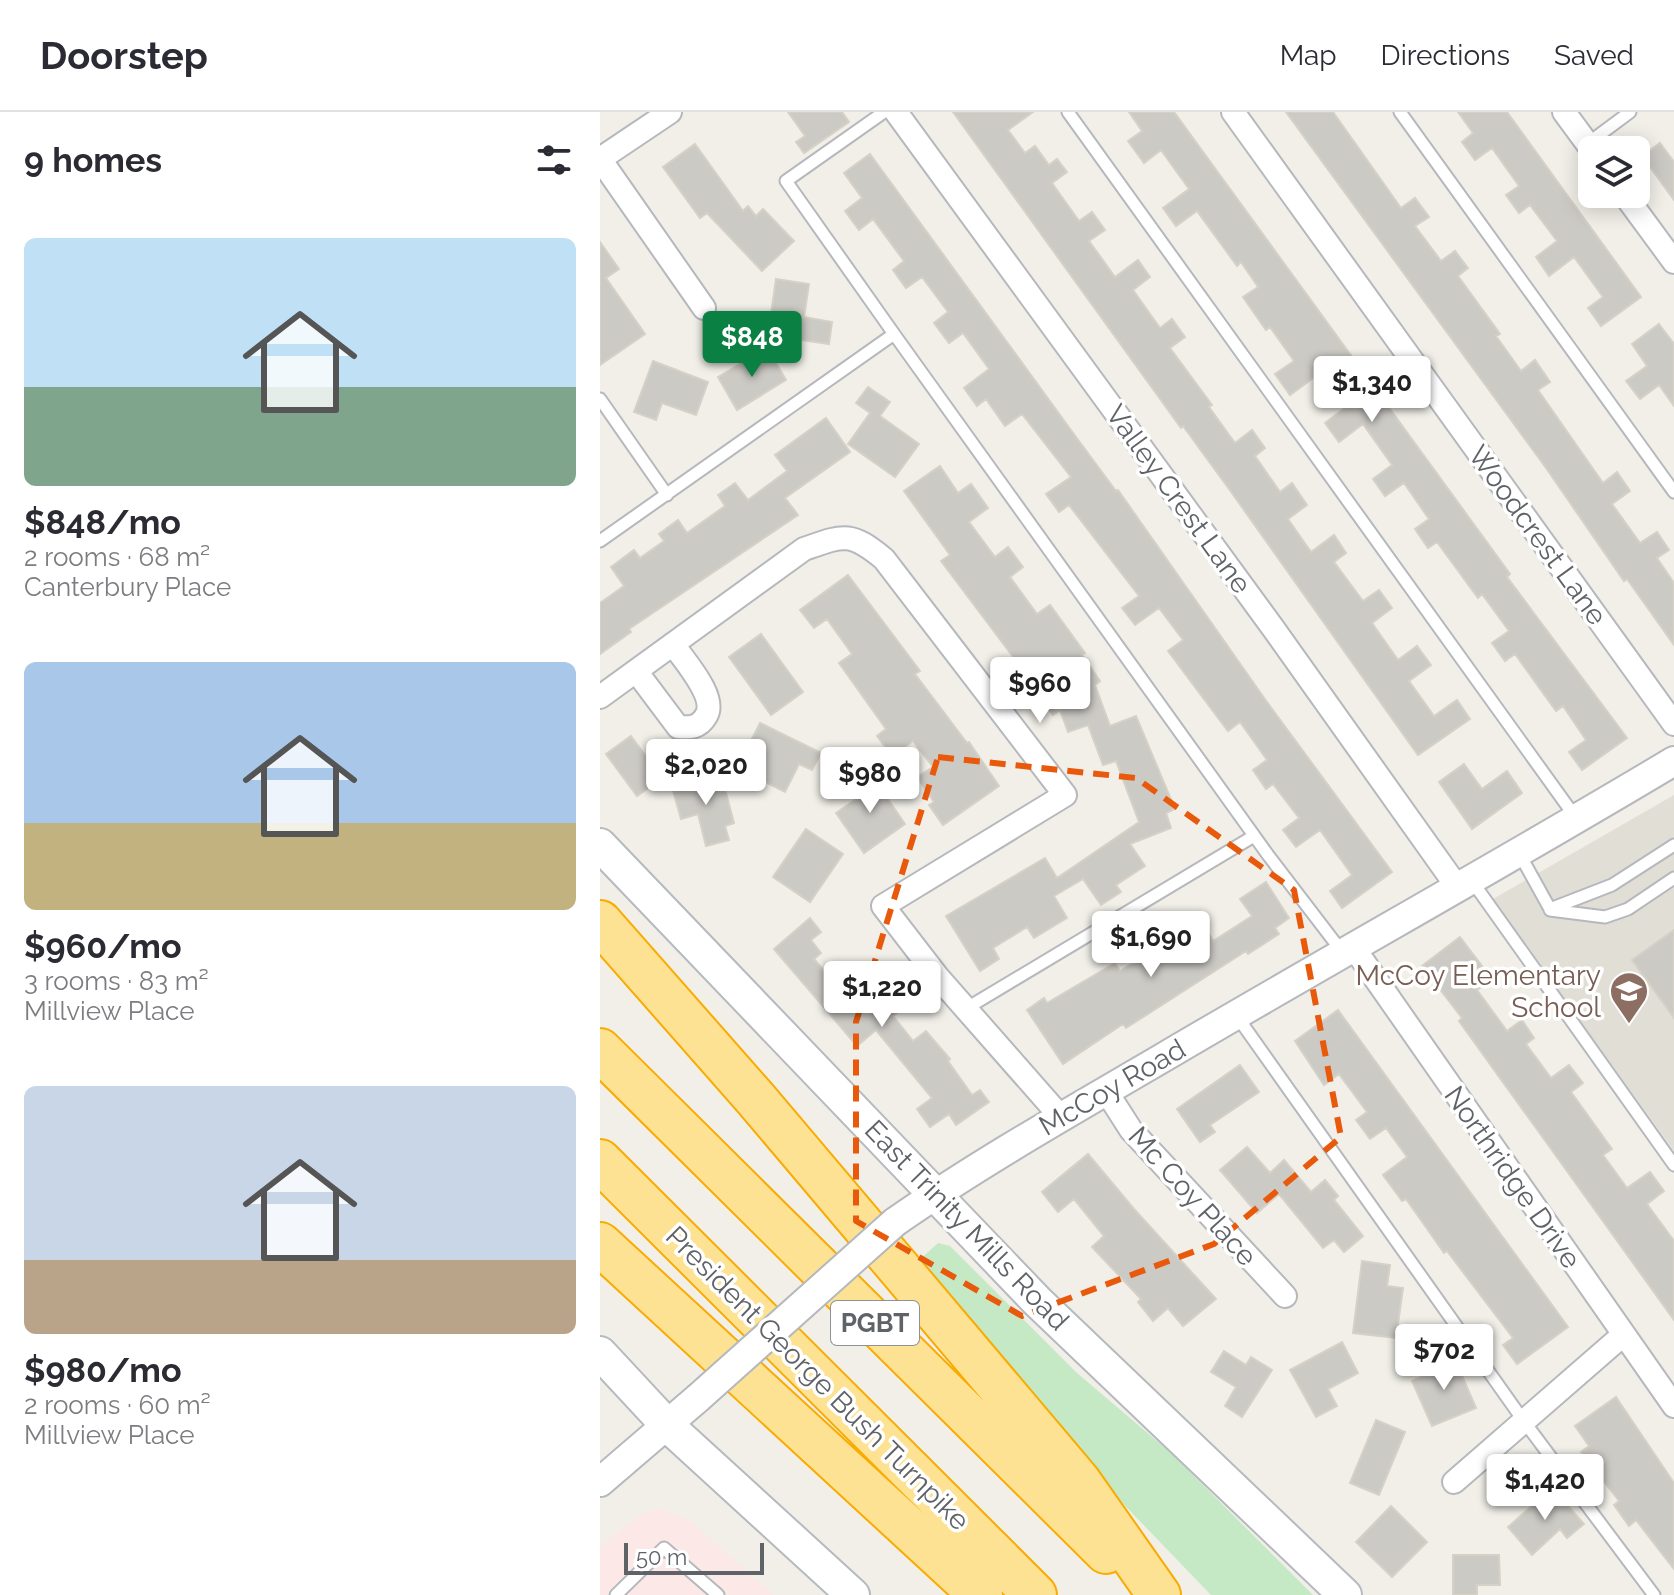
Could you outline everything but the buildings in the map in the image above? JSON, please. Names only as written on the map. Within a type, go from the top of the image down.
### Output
[{"type":"highway","points":[[600,922],[755,1098],[1079,1481],[1159,1595]]},
{"type":"highway","name":"PGBT","points":[[600,1050],[1149,1595]]},
{"type":"highway","name":"President George Bush Turnpike","points":[[600,1161],[1035,1595]]},
{"type":"highway","points":[[600,1244],[981,1595]]},
{"type":"main road","name":"East Trinity Mills Road","points":[[600,845],[1037,1301],[1345,1595]]},
{"type":"main road","points":[[600,1353],[667,1425],[853,1595]]},
{"type":"street","points":[[670,112],[600,159],[704,308]]},
{"type":"street","name":"Valley Crest Lane","points":[[896,112],[1273,628],[1465,884]]},
{"type":"street","name":"Woodcrest Lane","points":[[1233,112],[1674,724]]},
{"type":"street","points":[[1564,112],[1582,136]]},
{"type":"street","points":[[1635,208],[1673,257]]},
{"type":"street","points":[[600,697],[804,549],[837,537],[860,539],[884,559],[1065,795],[883,906],[937,976],[1060,1116]]},
{"type":"street","points":[[636,671],[678,727],[692,728],[704,721],[710,708],[709,696],[673,644]]},
{"type":"street","name":"McCoy Road","points":[[600,1482],[895,1222],[936,1194],[1060,1116],[1674,761]]},
{"type":"street","name":"Northridge Drive","points":[[1349,950],[1674,1406]]},
{"type":"street","name":"Mc Coy Place","points":[[1106,1091],[1131,1130],[1285,1296]]},
{"type":"street","points":[[1454,1482],[1623,1335]]},
{"type":"lane","points":[[884,112],[786,181],[1254,836],[1349,950]]},
{"type":"lane","points":[[1068,112],[1576,819]]},
{"type":"lane","points":[[1400,112],[1674,492]]},
{"type":"lane","points":[[1603,136],[1630,112]]},
{"type":"lane","points":[[600,541],[894,334]]},
{"type":"lane","points":[[600,399],[667,495]]},
{"type":"lane","points":[[967,1008],[1254,836]]},
{"type":"lane","points":[[1550,909],[1612,885],[1674,845]]},
{"type":"lane","points":[[1519,853],[1550,909]]},
{"type":"lane","points":[[1550,909],[1605,917],[1628,909],[1674,878]]},
{"type":"lane","points":[[1465,884],[1674,1165]]},
{"type":"lane","points":[[1236,1015],[1523,1420],[1654,1595]]},
{"type":"lane","points":[[616,1595],[664,1548],[711,1593]]},
{"type":"highlighted area","points":[[938,757],[1136,778],[1294,890],[1341,1137],[1214,1244],[1022,1316],[856,1221],[856,1022]]},
{"type":"shaded area","name":"McCoy Elementary School","points":[[1674,795],[1674,1151],[1493,899]]},
{"type":"shaded area","points":[[662,1509],[689,1520],[774,1595],[600,1595],[600,1546],[643,1513]]},
{"type":"green space","points":[[938,1243],[950,1246],[1077,1373],[1171,1453],[1313,1595],[1211,1595],[1055,1433],[915,1264]]},
{"type":"place","name":"McCoy Elementary School","points":[[1629,1025]]}]
